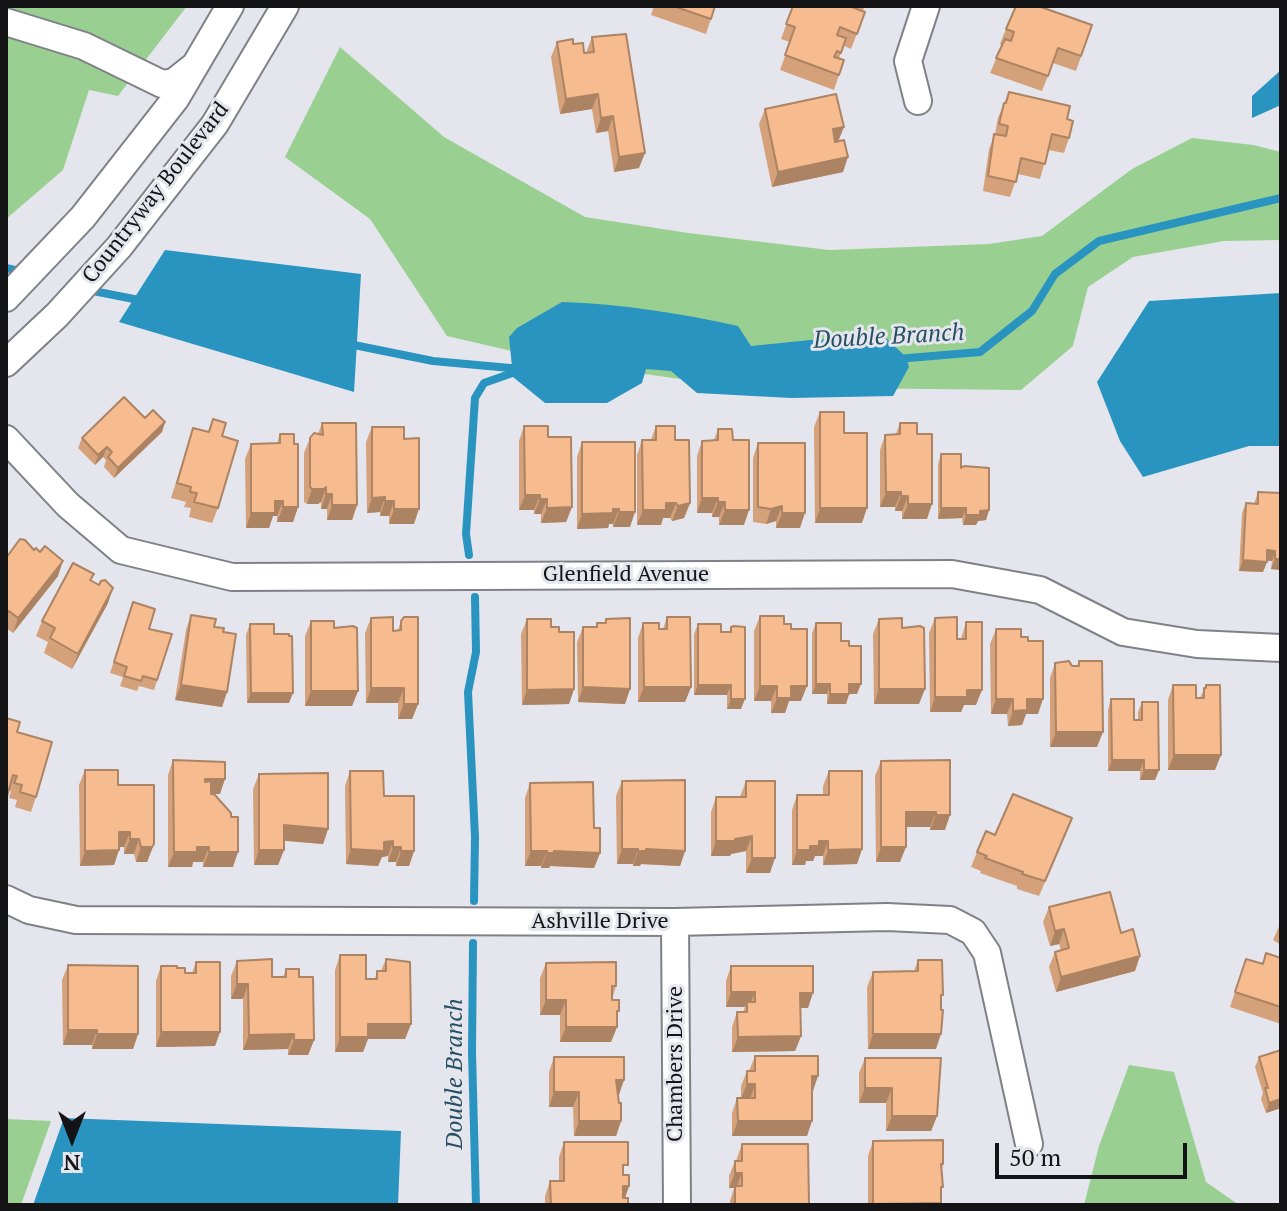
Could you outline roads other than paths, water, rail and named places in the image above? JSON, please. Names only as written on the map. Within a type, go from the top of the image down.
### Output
[{"type":"street","name":"Countryway Boulevard","points":[[6,298],[83,217],[176,98],[230,6]]},
{"type":"street","name":"Countryway Boulevard","points":[[6,363],[57,315],[139,223],[215,124],[285,6]]},
{"type":"street","points":[[918,101],[908,61],[926,6]]},
{"type":"street","points":[[6,22],[84,46],[162,84],[174,82],[196,65]]},
{"type":"street","points":[[148,79],[156,100],[148,134]]},
{"type":"street","name":"Glenfield Avenue","points":[[6,439],[68,505],[121,550],[232,577],[952,574],[1040,590],[1123,632],[1197,644],[1269,645],[1281,648]]},
{"type":"street","name":"Ashville Drive","points":[[6,899],[29,910],[76,920],[675,922],[887,917],[950,920],[973,932],[987,953],[1029,1144]]},
{"type":"street","name":"Chambers Drive","points":[[675,922],[677,1205]]},
{"type":"water","points":[[1281,70],[1281,105],[1252,118],[1252,96]]},
{"type":"water","points":[[165,250],[361,274],[354,392],[119,322]]},
{"type":"water","points":[[1281,293],[1281,446],[1249,446],[1143,477],[1120,441],[1097,382],[1149,301]]},
{"type":"water","points":[[562,302],[650,310],[738,326],[751,346],[885,337],[906,357],[909,367],[893,396],[791,398],[697,393],[671,371],[646,369],[642,383],[607,403],[545,403],[513,377],[509,337],[517,328]]},
{"type":"water","points":[[64,1118],[401,1131],[398,1205],[33,1205]]},
{"type":"waterway","name":"Double Branch","points":[[897,359],[980,352],[1032,311],[1055,274],[1099,241],[1281,198]]},
{"type":"waterway","points":[[6,268],[15,270]]},
{"type":"waterway","points":[[88,290],[144,301]]},
{"type":"waterway","name":"Double Branch","points":[[349,344],[433,361],[521,369]]},
{"type":"waterway","name":"Double Branch","points":[[469,555],[466,534],[475,398],[484,383],[521,370]]},
{"type":"waterway","name":"Double Branch","points":[[474,901],[475,837],[468,692],[476,652],[475,597]]},
{"type":"waterway","name":"Double Branch","points":[[473,943],[476,1205]]}]
